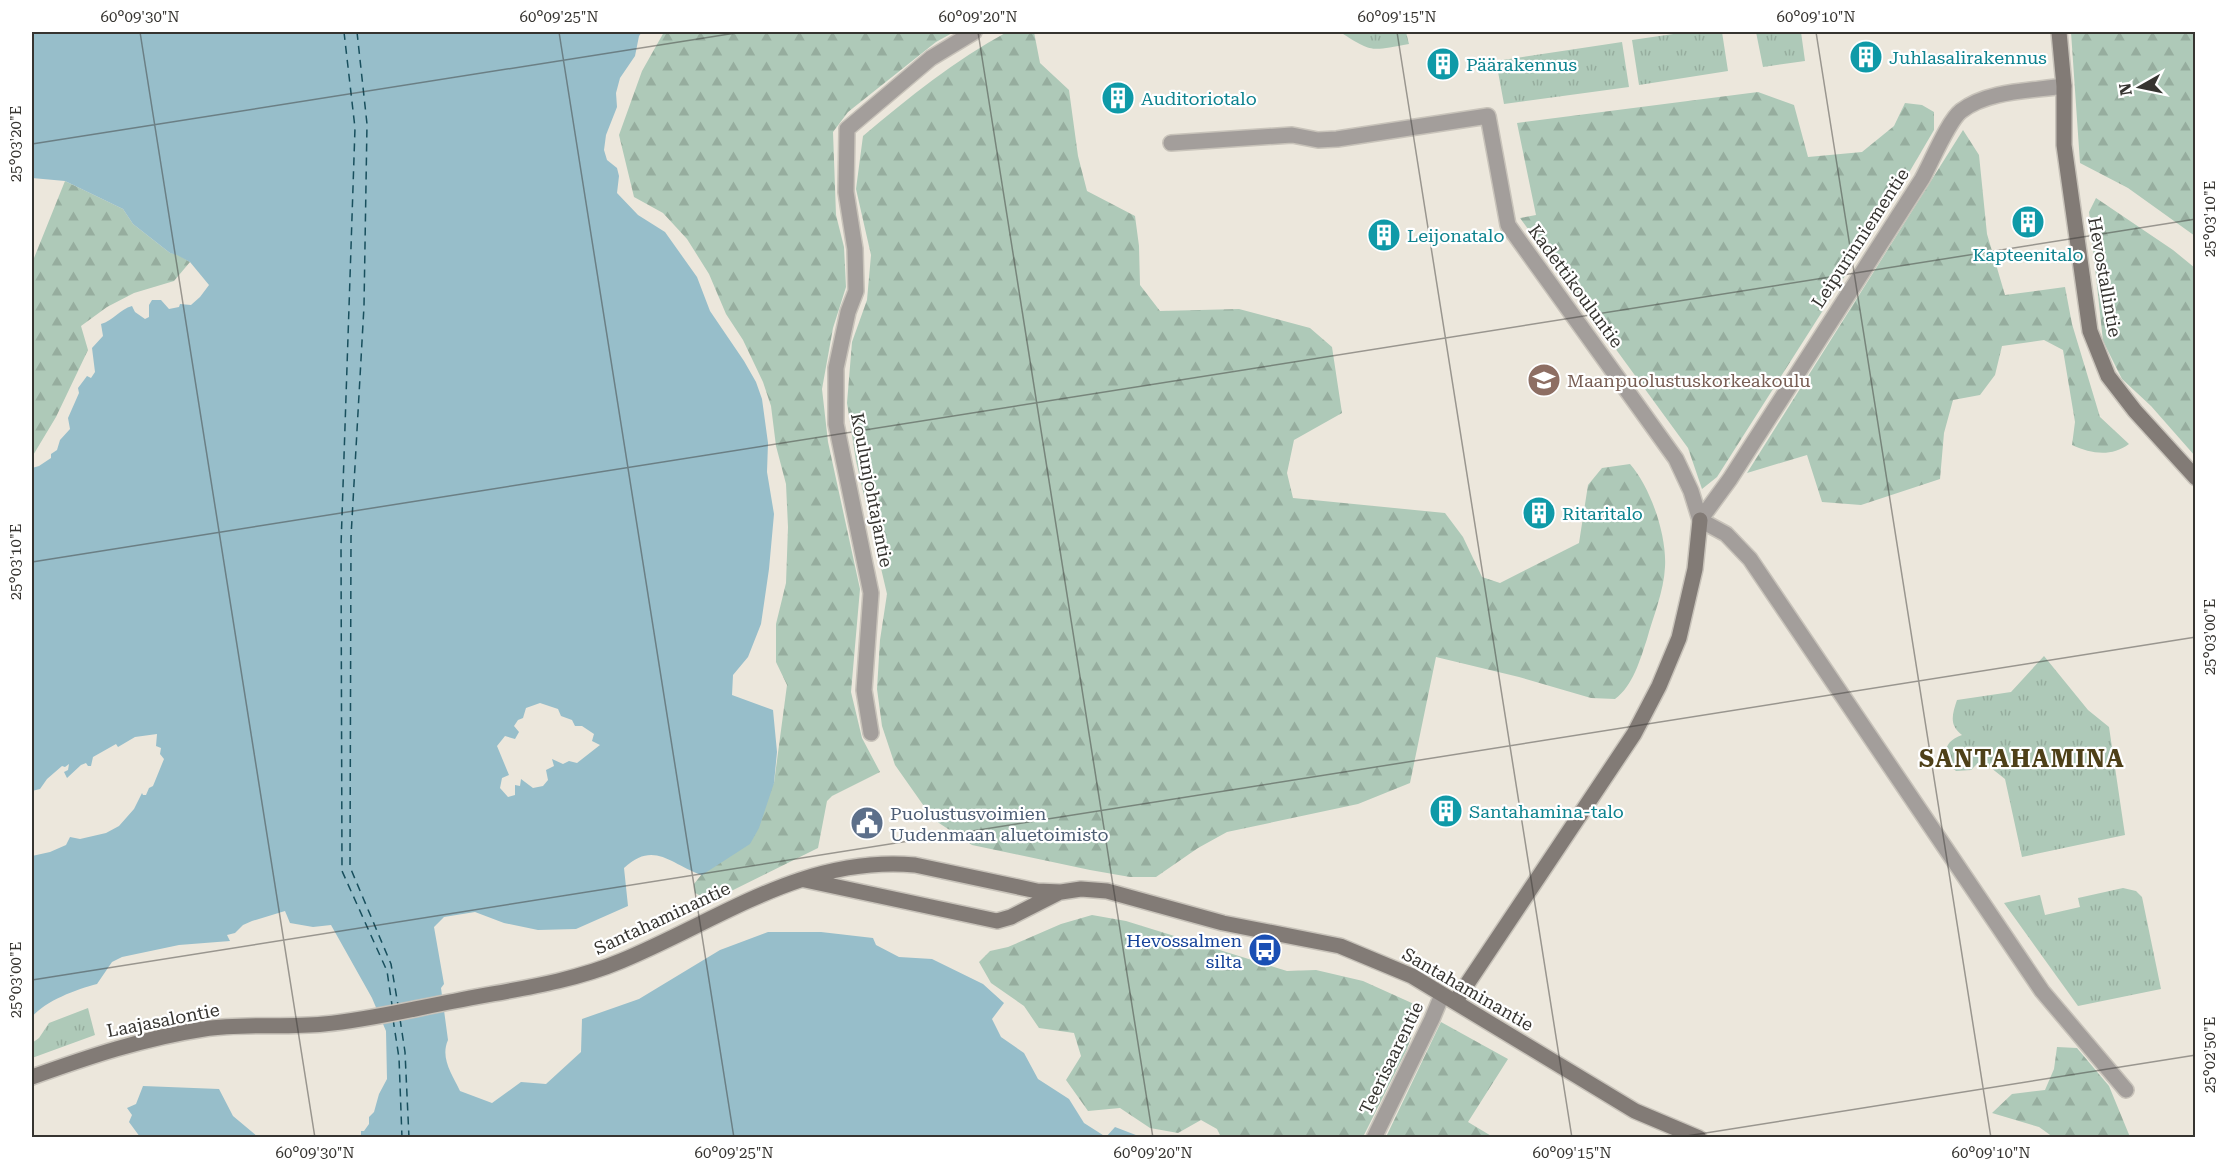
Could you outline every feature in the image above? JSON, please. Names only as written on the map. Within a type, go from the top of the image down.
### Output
[{"type":"main road","points":[[2059,32],[2064,86]]},
{"type":"main road","name":"Hevostallintie","points":[[2064,86],[2064,145],[2090,331],[2108,376],[2135,411],[2196,478]]},
{"type":"main road","name":"Kadettikouluntie","points":[[1449,998],[1634,734],[1659,686],[1679,638],[1695,569],[1700,520]]},
{"type":"main road","name":"Santahaminantie","points":[[378,1015],[585,974],[621,962],[767,891],[802,879],[865,865],[900,864],[1028,890],[1107,891],[1223,923],[1341,946],[1412,976],[1635,1111],[1699,1137]]},
{"type":"main road","name":"Santahaminantie","points":[[802,879],[997,921],[1011,917],[1060,892]]},
{"type":"main road","name":"Laajasalontie","points":[[32,1077],[106,1050],[171,1035],[231,1026],[327,1024],[378,1015]]},
{"type":"street","name":"Koulunjohtajantie","points":[[872,733],[864,690],[871,593],[836,424],[836,368],[848,312],[856,291],[855,249],[846,192],[847,129],[931,58],[974,32]]},
{"type":"street","name":"Leipurinniementie","points":[[1700,520],[1730,479],[1922,179],[1960,111],[1997,96],[2064,86]]},
{"type":"street","name":"Kadettikouluntie","points":[[1171,144],[1292,135],[1318,140],[1337,140],[1488,116],[1509,225],[1676,459],[1700,520]]},
{"type":"street","points":[[1700,520],[1726,534],[1750,559],[2042,990],[2126,1090]]},
{"type":"street","name":"Teerisaarentie","points":[[1374,1137],[1423,1038],[1449,998]]},
{"type":"green space","points":[[664,32],[954,32],[936,42],[848,112],[833,132],[836,215],[844,247],[846,287],[833,328],[822,389],[828,442],[860,589],[851,692],[862,738],[880,772],[832,796],[827,801],[818,848],[711,901],[695,893],[694,884],[774,783],[787,685],[776,662],[776,624],[786,583],[788,527],[786,484],[776,446],[771,406],[763,382],[743,340],[726,314],[709,274],[687,239],[663,213],[634,197],[619,135],[642,71]]},
{"type":"green space","points":[[1007,32],[1034,32],[1040,63],[1069,90],[1078,156],[1087,191],[1135,216],[1139,246],[1140,285],[1160,311],[1239,309],[1310,328],[1332,347],[1342,413],[1294,440],[1287,473],[1293,498],[1445,513],[1463,537],[1482,577],[1500,583],[1579,543],[1588,485],[1602,468],[1630,464],[1645,486],[1656,513],[1663,541],[1665,567],[1660,595],[1642,655],[1631,680],[1621,694],[1615,699],[1591,698],[1519,677],[1436,657],[1410,783],[1358,804],[1227,832],[1198,848],[1156,877],[1130,877],[972,845],[933,819],[895,765],[882,726],[877,689],[880,640],[887,594],[856,461],[847,403],[852,342],[867,300],[871,255],[856,189],[863,136],[950,67]]},
{"type":"green space","points":[[1340,32],[1406,32],[1409,44],[1379,49],[1366,47]]},
{"type":"green space","points":[[1687,32],[1722,32],[1728,71],[1639,85],[1632,40]]},
{"type":"green space","points":[[1756,32],[1801,32],[1805,61],[1763,67]]},
{"type":"green space","points":[[2071,32],[2195,32],[2195,236],[2128,188],[2080,163]]},
{"type":"green space","points":[[1622,42],[1629,87],[1504,104],[1496,61]]},
{"type":"green space","points":[[1758,92],[1794,105],[1808,157],[1862,152],[1894,126],[1905,103],[1922,105],[1934,112],[1934,130],[1890,205],[1717,477],[1702,489],[1688,448],[1520,218],[1536,215],[1517,123]]},
{"type":"green space","points":[[1963,130],[1979,155],[1987,234],[2005,295],[2065,287],[2072,324],[2100,417],[2129,444],[2115,451],[2101,453],[2072,445],[2075,422],[2063,350],[2044,340],[2002,346],[1995,375],[1980,395],[1953,400],[1944,433],[1940,479],[1861,505],[1822,502],[1807,455],[1747,473]]},
{"type":"green space","points":[[65,181],[123,209],[133,224],[170,253],[177,254],[190,262],[174,281],[134,293],[107,307],[81,326],[88,350],[56,417],[32,457],[32,263]]},
{"type":"green space","points":[[2096,198],[2173,250],[2195,268],[2195,456],[2151,406],[2122,379],[2103,341],[2089,212]]},
{"type":"green space","points":[[2044,656],[2088,710],[2109,727],[2125,835],[2022,857],[2005,779],[1981,760],[1971,770],[1956,771],[1948,761],[1946,750],[1951,741],[1962,735],[1953,723],[1957,700],[2011,692]]},
{"type":"green space","points":[[2123,888],[2136,891],[2142,897],[2161,989],[2078,1006],[2004,903],[2040,895],[2045,915],[2080,907],[2078,898]]},
{"type":"green space","points":[[1092,915],[1126,921],[1287,971],[1316,970],[1363,981],[1414,1004],[1418,1017],[1407,1049],[1363,1137],[1221,1137],[1217,1129],[1201,1120],[1178,1133],[1150,1128],[1120,1108],[1088,1111],[1066,1080],[1081,1056],[1074,1033],[1039,1028],[1024,1006],[991,983],[979,962],[990,951],[1008,947],[1061,924]]},
{"type":"green space","points":[[88,1008],[95,1035],[32,1058],[32,1043],[39,1038],[49,1023]]},
{"type":"green space","points":[[1441,1022],[1508,1059],[1468,1122],[1493,1137],[1386,1137]]},
{"type":"green space","points":[[2057,1047],[2077,1048],[2109,1086],[2130,1137],[2053,1137],[2039,1127],[1992,1113],[2012,1094],[2045,1090],[2054,1069]]},
{"type":"water","points":[[32,32],[642,32],[635,56],[620,78],[616,93],[617,107],[606,135],[604,150],[607,160],[617,168],[619,176],[617,193],[638,215],[665,232],[697,277],[710,311],[744,361],[756,382],[762,399],[768,443],[767,472],[774,514],[769,569],[761,624],[748,657],[733,675],[732,695],[773,710],[777,752],[774,783],[759,828],[750,844],[702,875],[662,857],[644,856],[635,860],[624,868],[628,906],[576,929],[538,930],[504,923],[475,912],[444,917],[434,927],[444,984],[441,988],[448,1040],[445,1053],[451,1072],[460,1091],[492,1103],[521,1082],[546,1084],[581,1052],[582,1019],[639,999],[720,950],[768,932],[821,932],[873,938],[876,945],[899,957],[932,959],[983,984],[1004,1003],[992,1019],[1001,1037],[1024,1053],[1038,1079],[1069,1099],[1084,1123],[1106,1137],[361,1137],[361,1131],[364,1131],[369,1124],[369,1117],[374,1112],[379,1094],[387,1079],[386,1031],[372,998],[331,925],[313,927],[290,923],[285,911],[243,925],[235,933],[227,935],[230,941],[179,945],[122,957],[112,962],[97,984],[71,992],[53,1001],[32,1017],[32,856],[66,845],[70,837],[80,839],[106,833],[119,826],[134,809],[142,793],[146,795],[149,788],[153,786],[164,759],[160,754],[161,748],[156,746],[157,734],[135,737],[118,747],[116,744],[93,757],[91,766],[86,763],[81,765],[67,778],[64,772],[68,770],[69,764],[62,766],[47,779],[40,789],[32,791],[32,468],[51,458],[60,440],[70,429],[68,418],[79,393],[78,388],[87,376],[91,378],[95,372],[92,348],[103,336],[101,324],[132,306],[135,312],[145,319],[149,317],[149,305],[152,300],[161,300],[169,309],[179,307],[180,304],[191,305],[209,285],[190,262],[170,253],[133,224],[123,209],[65,181],[32,178]],"holes":[[[540,703],[558,709],[561,716],[572,720],[575,726],[582,726],[594,734],[592,741],[600,745],[577,763],[569,761],[563,764],[552,759],[554,766],[546,770],[548,780],[543,786],[533,788],[521,779],[520,786],[515,785],[515,795],[508,797],[500,788],[502,778],[509,775],[497,746],[505,736],[515,739],[519,732],[514,726],[518,720],[523,718],[526,708]]]},
{"type":"water","points":[[143,1086],[219,1089],[233,1116],[258,1137],[140,1137],[129,1122],[132,1115],[127,1108],[136,1104]]},
{"type":"water","points":[[1115,1127],[1141,1137],[1106,1137]]},
{"type":"ferry route","points":[[344,32],[355,128],[341,546],[342,871],[387,971],[392,1005]]},
{"type":"ferry route","points":[[357,32],[367,124],[364,306],[351,537],[350,867],[391,964],[398,1005]]},
{"type":"ferry route","points":[[393,1019],[399,1058],[402,1138]]},
{"type":"ferry route","points":[[400,1019],[405,1052],[409,1138]]},
{"type":"place","name":"Juhlasalirakennus","points":[[1866,57]]},
{"type":"place","name":"Päärakennus","points":[[1443,64]]},
{"type":"place","name":"Auditoriotalo","points":[[1118,98]]},
{"type":"place","name":"Kapteenitalo","points":[[2028,222]]},
{"type":"place","name":"Leijonatalo","points":[[1384,235]]},
{"type":"place","name":"Maanpuolustuskorkeakoulu","points":[[1544,380]]},
{"type":"place","name":"Ritaritalo","points":[[1539,513]]},
{"type":"place","name":"Santahamina-talo","points":[[1446,811]]},
{"type":"place","name":"Puolustusvoimien Uudenmaan aluetoimisto","points":[[867,823]]},
{"type":"place","name":"Hevossalmen silta","points":[[1265,950]]},
{"type":"district","name":"SANTAHAMINA","points":[[2022,759]]}]
